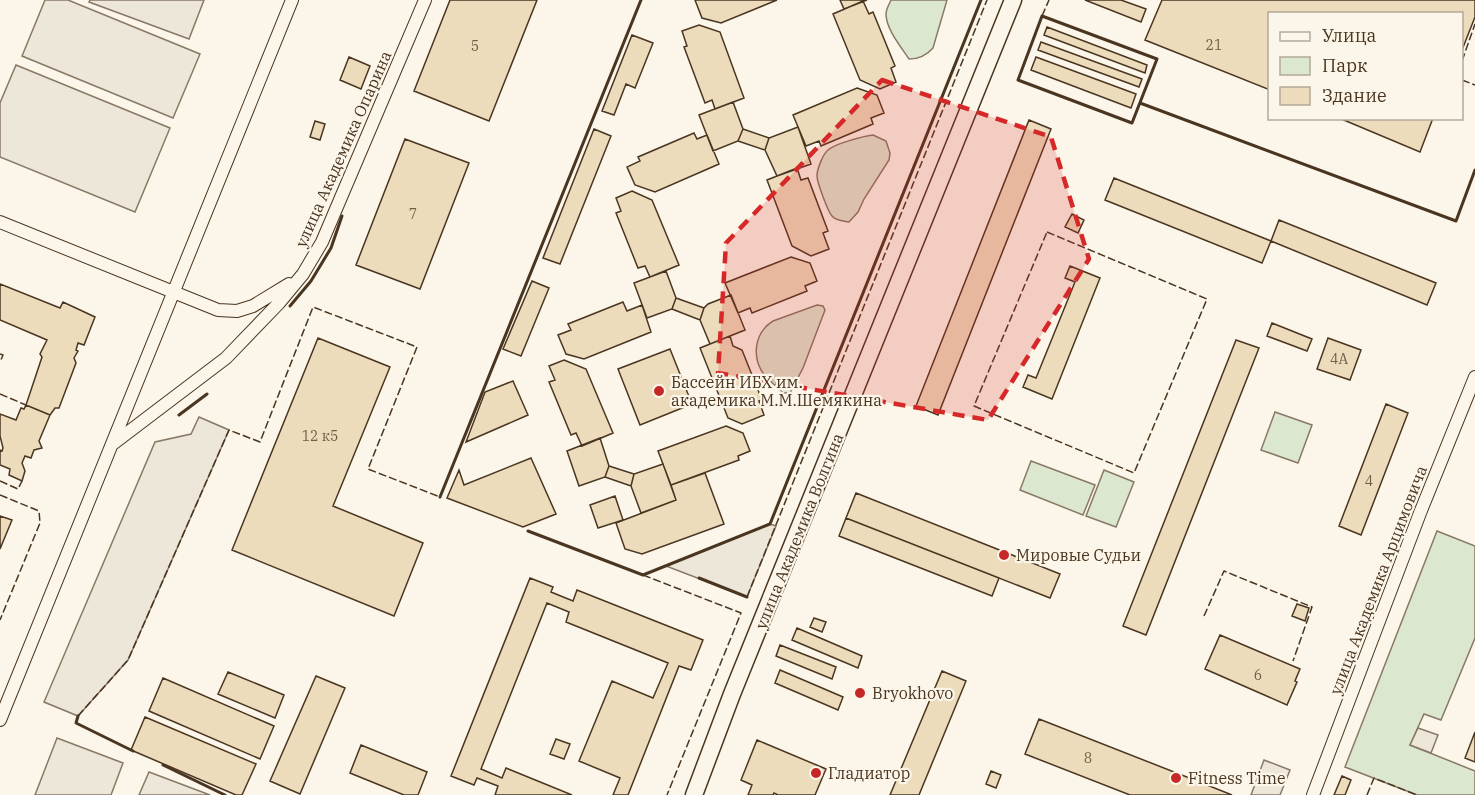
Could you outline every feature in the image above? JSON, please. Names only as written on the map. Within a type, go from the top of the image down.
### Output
[{"type":"street","points":[[0,720],[292,0]]},
{"type":"street","name":"улица Академика Опарина","points":[[113,444],[226,358],[279,303],[303,274],[322,242],[425,0]]},
{"type":"street","name":"улица Академика Волгина","points":[[694,795],[730,699],[1013,0]]},
{"type":"street","points":[[0,222],[218,310],[237,311],[253,306],[303,274]]},
{"type":"street","name":"улица Академика Арцимовича","points":[[1313,795],[1420,513],[1475,377]]},
{"type":"highlighted area","points":[[882,80],[1051,137],[1089,259],[988,420],[718,373],[726,243]]},
{"type":"green space","points":[[891,0],[947,0],[933,48],[925,55],[909,59],[894,38],[888,26],[886,14]]},
{"type":"green space","points":[[873,135],[886,141],[890,153],[889,160],[858,212],[849,222],[836,219],[828,209],[819,184],[817,176],[821,162],[831,148]]},
{"type":"green space","points":[[817,305],[823,306],[825,310],[803,368],[790,393],[783,393],[761,369],[756,354],[758,339],[773,321]]},
{"type":"green space","points":[[1275,412],[1312,425],[1298,463],[1261,450]]},
{"type":"green space","points":[[1031,461],[1095,485],[1083,515],[1020,490]]},
{"type":"green space","points":[[1104,470],[1134,482],[1116,527],[1086,516]]},
{"type":"green space","points":[[1437,531],[1475,546],[1475,638],[1441,720],[1424,714],[1410,745],[1475,771],[1475,795],[1417,795],[1345,767]]},
{"type":"shaded area","points":[[45,0],[68,0],[200,54],[173,118],[22,56]]},
{"type":"shaded area","points":[[90,0],[204,0],[189,39],[89,2]]},
{"type":"shaded area","points":[[16,65],[170,128],[135,212],[0,157],[0,103]]},
{"type":"shaded area","points":[[199,417],[229,430],[128,660],[78,716],[44,702],[155,442],[191,434]]},
{"type":"shaded area","points":[[770,524],[776,526],[747,597],[666,566]]},
{"type":"shaded area","points":[[1418,728],[1438,735],[1431,753],[1410,745]]},
{"type":"shaded area","points":[[57,738],[123,763],[111,795],[35,795]]},
{"type":"shaded area","points":[[1264,760],[1290,770],[1280,795],[1251,795]]},
{"type":"shaded area","points":[[149,772],[210,795],[139,795]]},
{"type":"building","points":[[450,0],[537,0],[489,121],[414,91]]},
{"type":"building","points":[[695,0],[777,0],[721,23],[702,18]]},
{"type":"building","points":[[840,0],[867,0],[844,9]]},
{"type":"building","points":[[1085,0],[1121,0],[1146,9],[1141,22]]},
{"type":"building","points":[[1162,0],[1475,0],[1475,17],[1463,47],[1463,12],[1268,12],[1268,89],[1145,40]]},
{"type":"building","points":[[863,1],[869,14],[873,12],[895,66],[891,68],[896,82],[880,89],[860,80],[833,14]]},
{"type":"building","points":[[699,25],[720,32],[744,98],[715,109],[712,100],[705,103],[684,47],[687,46],[682,31]]},
{"type":"building","points":[[1047,27],[1147,65],[1145,73],[1044,35]]},
{"type":"building","points":[[632,35],[653,43],[635,88],[626,84],[614,115],[602,111]]},
{"type":"building","points":[[1041,42],[1142,79],[1139,87],[1038,50]]},
{"type":"building","points":[[349,57],[370,66],[361,89],[340,80]]},
{"type":"building","points":[[1036,57],[1136,94],[1131,108],[1031,70]]},
{"type":"building","points":[[857,88],[877,95],[884,113],[871,118],[873,124],[821,146],[819,141],[806,146],[793,115]]},
{"type":"building","points":[[733,102],[743,129],[738,141],[713,151],[699,115]]},
{"type":"building","points":[[1029,120],[1051,129],[938,415],[916,406]]},
{"type":"building","points":[[1344,120],[1432,120],[1420,152]]},
{"type":"building","points":[[315,121],[325,124],[320,140],[310,137]]},
{"type":"building","points":[[798,127],[811,164],[777,176],[765,150],[769,138]]},
{"type":"building","points":[[594,129],[611,136],[560,264],[543,258]]},
{"type":"building","points":[[743,129],[769,138],[765,150],[738,141]]},
{"type":"building","points":[[694,133],[697,139],[707,135],[719,164],[655,192],[635,185],[627,167],[640,161],[638,157]]},
{"type":"building","points":[[405,139],[469,163],[420,289],[356,265]]},
{"type":"building","points":[[797,168],[801,180],[808,178],[828,231],[823,233],[829,249],[811,256],[792,246],[767,180]]},
{"type":"building","points":[[1114,178],[1271,241],[1262,263],[1105,200]]},
{"type":"building","points":[[632,191],[652,200],[679,265],[650,277],[645,266],[638,268],[616,213],[621,211],[616,198]]},
{"type":"building","points":[[1072,214],[1084,220],[1078,233],[1065,227]]},
{"type":"building","points":[[1279,220],[1436,283],[1427,305],[1271,241]]},
{"type":"building","points":[[791,257],[810,263],[817,281],[805,286],[807,291],[752,313],[750,308],[738,313],[725,283]]},
{"type":"building","points":[[1070,266],[1100,278],[1052,399],[1023,387],[1028,375],[1036,378],[1075,282],[1065,278]]},
{"type":"building","points":[[666,271],[676,298],[672,309],[647,318],[634,283]]},
{"type":"building","points":[[532,281],[549,288],[521,356],[503,349]]},
{"type":"building","points":[[0,284],[60,308],[63,302],[95,317],[84,345],[78,343],[76,350],[78,351],[74,358],[76,363],[59,408],[55,408],[50,415],[26,405],[42,357],[40,354],[47,340],[0,320]]},
{"type":"building","points":[[731,295],[745,330],[710,344],[700,320],[704,308],[708,304]]},
{"type":"building","points":[[676,298],[704,308],[700,320],[672,309]]},
{"type":"building","points":[[623,302],[627,311],[642,305],[651,332],[584,359],[566,354],[558,335],[571,330],[568,324]]},
{"type":"building","points":[[1272,323],[1312,339],[1307,351],[1267,336]]},
{"type":"building","points":[[730,336],[733,346],[742,350],[762,400],[759,401],[764,415],[742,424],[728,418],[700,348]]},
{"type":"building","points":[[318,338],[390,367],[333,506],[423,543],[394,616],[232,550]]},
{"type":"building","points":[[1328,338],[1361,350],[1350,380],[1317,369]]},
{"type":"building","points":[[1236,340],[1259,348],[1146,635],[1123,626]]},
{"type":"building","points":[[670,349],[692,404],[640,425],[618,369]]},
{"type":"building","points":[[564,360],[586,369],[613,433],[582,446],[576,433],[571,435],[549,382],[555,380],[549,366]]},
{"type":"building","points":[[513,381],[528,415],[466,442],[485,392]]},
{"type":"building","points":[[1386,404],[1408,413],[1361,535],[1339,526]]},
{"type":"building","points":[[26,405],[50,415],[39,441],[42,448],[34,450],[31,458],[25,456],[22,463],[25,471],[22,481],[9,475],[10,469],[0,465],[0,450],[2,451],[3,448],[0,436],[0,414],[16,420],[21,408],[24,409]]},
{"type":"building","points":[[726,426],[743,433],[750,451],[738,456],[739,460],[671,485],[658,451]]},
{"type":"building","points":[[600,438],[609,466],[605,477],[579,486],[567,451]]},
{"type":"building","points":[[531,458],[556,514],[523,527],[447,498],[459,470],[464,485]]},
{"type":"building","points":[[663,464],[676,500],[641,513],[631,486],[634,474]]},
{"type":"building","points":[[609,466],[634,474],[631,486],[605,477]]},
{"type":"building","points":[[705,473],[724,524],[642,554],[625,549],[616,523],[676,500],[671,485]]},
{"type":"building","points":[[856,493],[1060,574],[1050,598],[846,518]]},
{"type":"building","points":[[615,496],[623,520],[598,528],[590,505]]},
{"type":"building","points":[[0,516],[12,520],[0,549]]},
{"type":"building","points":[[846,518],[999,578],[992,596],[839,536]]},
{"type":"building","points":[[530,578],[553,587],[551,592],[573,601],[577,590],[703,640],[691,670],[679,666],[628,795],[613,795],[620,778],[579,761],[612,681],[653,698],[668,663],[566,622],[569,612],[547,603],[481,769],[502,778],[506,768],[572,795],[495,795],[498,786],[477,778],[474,785],[451,776]]},
{"type":"building","points":[[1297,604],[1309,608],[1305,621],[1292,616]]},
{"type":"building","points":[[814,618],[826,622],[822,632],[810,627]]},
{"type":"building","points":[[797,628],[862,656],[858,668],[792,640]]},
{"type":"building","points":[[1220,635],[1300,669],[1287,705],[1205,669]]},
{"type":"building","points":[[780,645],[836,667],[832,679],[776,656]]},
{"type":"building","points":[[780,670],[843,697],[838,710],[775,683]]},
{"type":"building","points":[[942,671],[966,681],[919,795],[890,795]]},
{"type":"building","points":[[228,672],[284,695],[275,718],[218,694]]},
{"type":"building","points":[[316,676],[345,688],[300,794],[270,781]]},
{"type":"building","points":[[163,678],[274,726],[260,759],[149,711]]},
{"type":"building","points":[[145,717],[256,764],[242,795],[236,795],[131,750]]},
{"type":"building","points":[[1039,719],[1232,795],[1130,795],[1025,754]]},
{"type":"building","points":[[1475,732],[1475,762],[1465,758]]},
{"type":"building","points":[[556,739],[570,744],[564,759],[550,754]]},
{"type":"building","points":[[757,740],[826,769],[815,795],[778,795],[774,793],[773,795],[748,795],[752,785],[741,780]]},
{"type":"building","points":[[361,745],[427,772],[418,795],[404,795],[350,773]]},
{"type":"building","points":[[991,771],[1001,775],[996,788],[986,784]]},
{"type":"building","points":[[1342,776],[1351,780],[1345,795],[1334,795]]},
{"type":"fence","points":[[747,597],[987,0]]},
{"type":"fence","points":[[1042,16],[1049,0]]},
{"type":"fence","points":[[1463,58],[1475,24]]},
{"type":"fence","points":[[1463,80],[1475,85]]},
{"type":"fence","points":[[1047,232],[1207,299],[1134,473],[974,406],[1047,232]]},
{"type":"fence","points":[[78,716],[128,660],[229,430],[260,442],[313,307],[417,347],[368,469],[440,497]]},
{"type":"fence","points":[[0,354],[3,355],[0,362]]},
{"type":"fence","points":[[0,394],[26,405]]},
{"type":"fence","points":[[0,481],[18,489],[22,481]]},
{"type":"fence","points":[[0,495],[39,511],[40,523],[0,620]]},
{"type":"fence","points":[[1204,616],[1224,571],[1312,607],[1293,661]]},
{"type":"fence","points":[[643,575],[741,613],[667,795]]},
{"type":"fence","points":[[1367,795],[1374,778],[1417,795]]},
{"type":"wall","points":[[440,497],[641,0]]},
{"type":"wall","points":[[528,531],[643,575],[770,524],[981,0]]},
{"type":"wall","points":[[1042,16],[1157,59],[1132,123],[1018,80],[1042,16]]},
{"type":"wall","points":[[1140,103],[1456,221],[1475,170]]},
{"type":"wall","points":[[290,306],[311,281],[331,248],[342,216]]},
{"type":"wall","points":[[179,415],[207,394]]},
{"type":"wall","points":[[699,578],[747,597]]},
{"type":"wall","points":[[78,716],[76,723],[133,751]]},
{"type":"wall","points":[[163,765],[225,795]]},
{"type":"place","name":"Бассейн ИБХ им. академика М.М.Шемякина","points":[[659,391]]},
{"type":"place","name":"Мировые Судьи","points":[[1004,555]]},
{"type":"place","name":"Bryokhovo","points":[[860,693]]},
{"type":"place","name":"Гладиатор","points":[[816,773]]},
{"type":"place","name":"Fitness Time","points":[[1176,778]]}]
